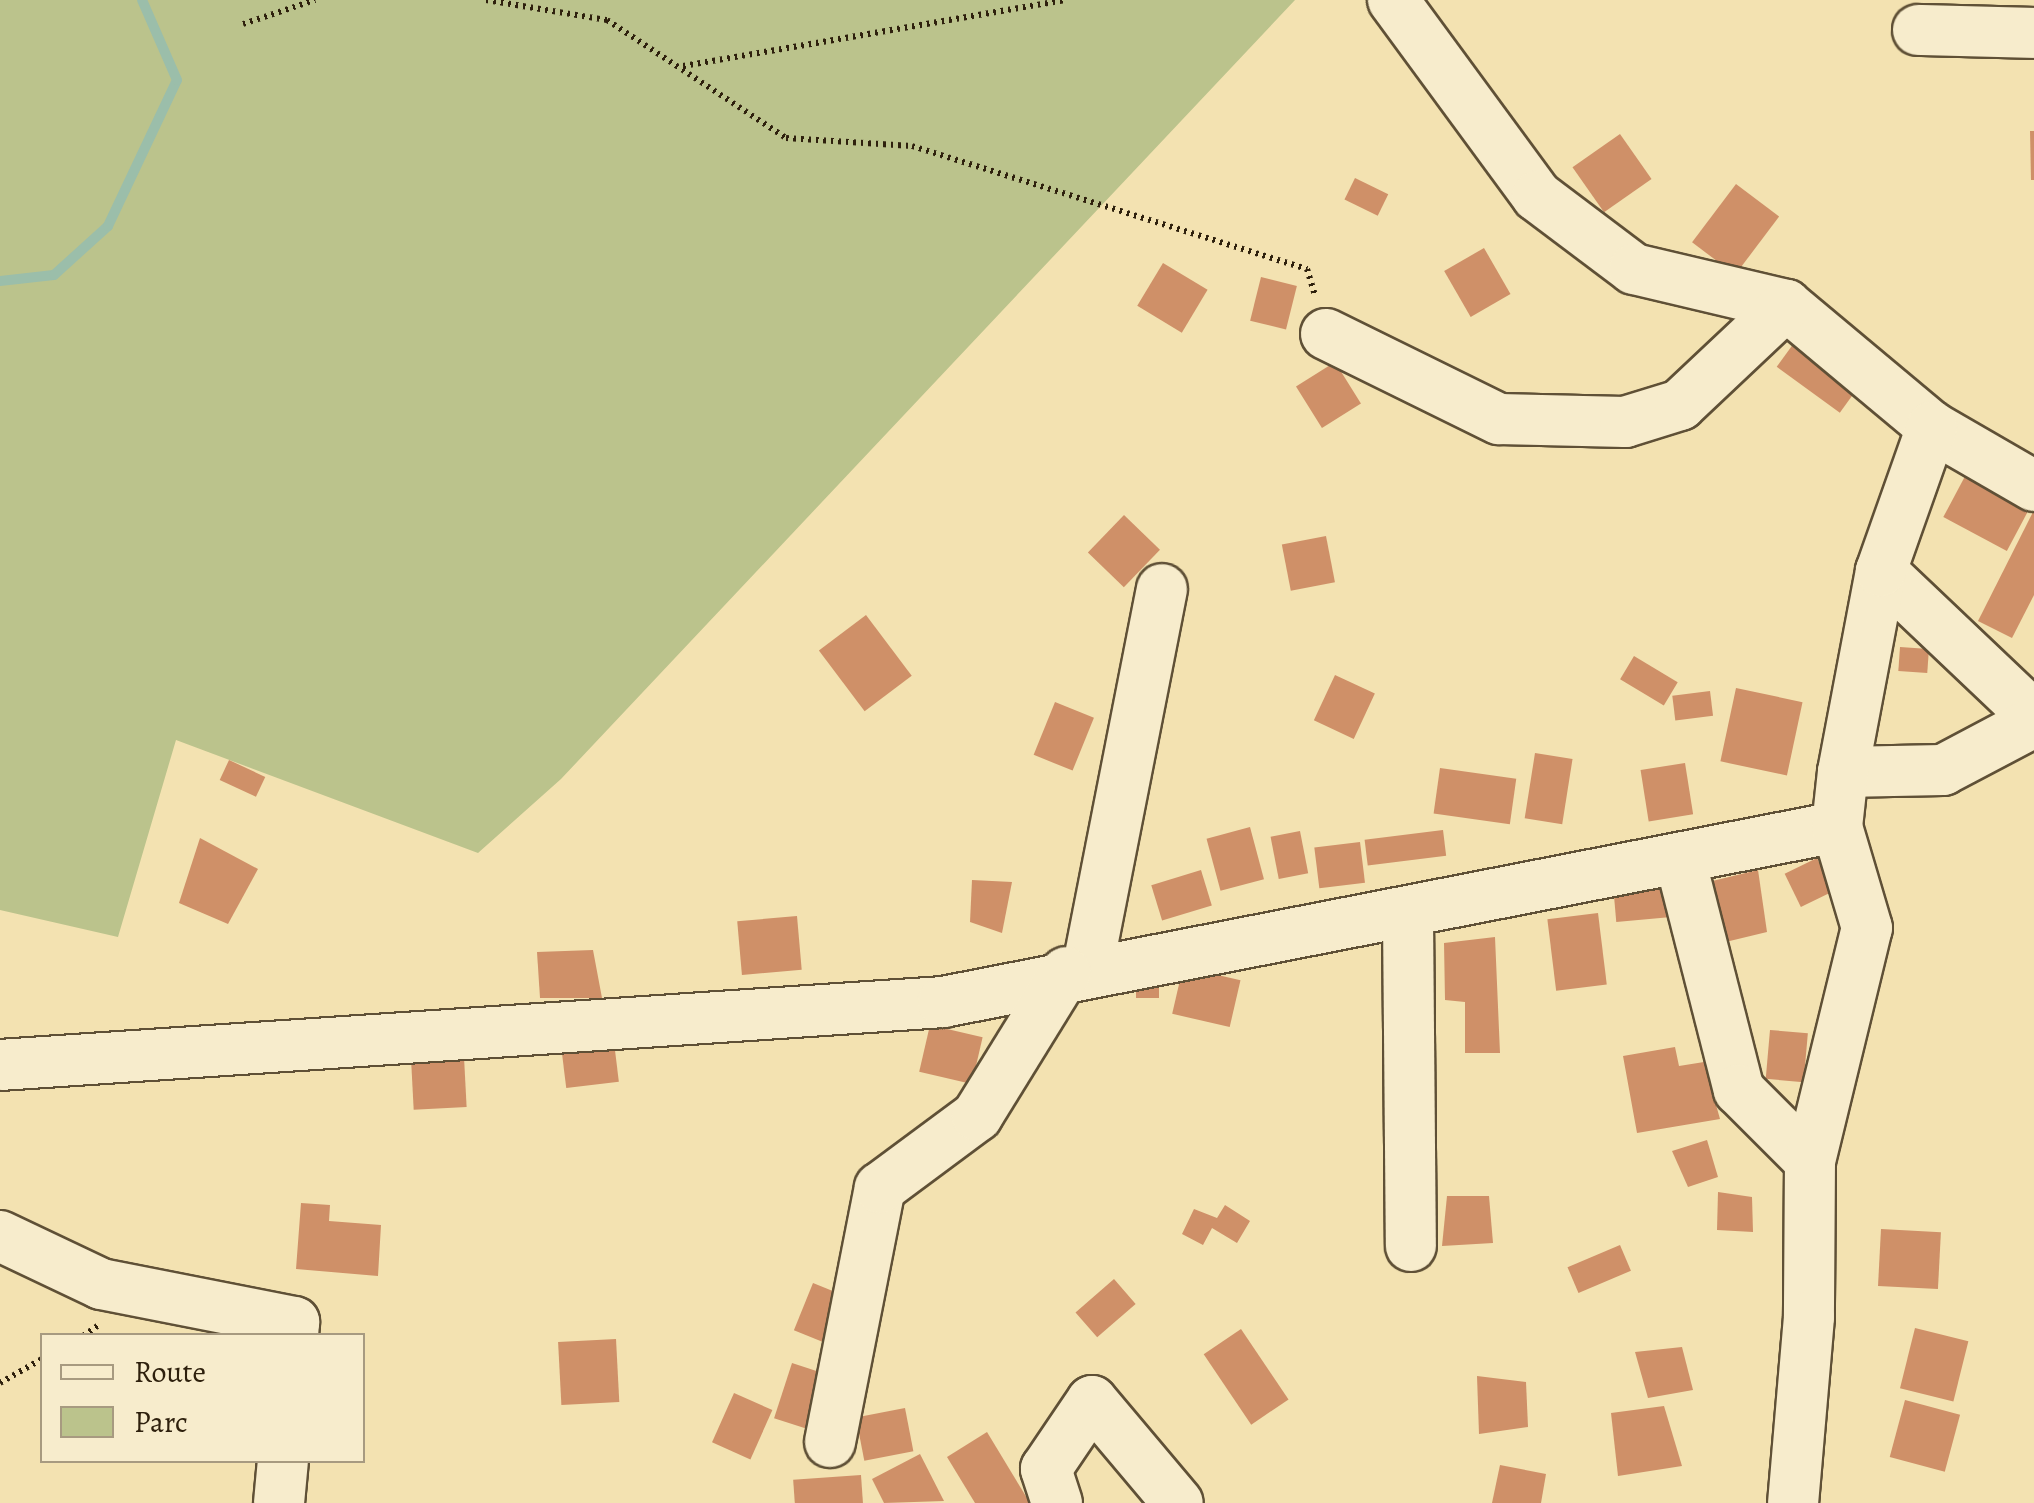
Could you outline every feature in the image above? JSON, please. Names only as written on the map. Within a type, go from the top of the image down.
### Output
[{"type":"street","points":[[1393,0],[1537,196],[1634,270],[1786,305],[1932,427],[2034,486]]},
{"type":"street","points":[[1918,30],[2034,33]]},
{"type":"street","points":[[1326,334],[1499,420],[1625,422],[1680,405],[1786,305]]},
{"type":"street","points":[[1793,1503],[1809,1317],[1810,1161],[1867,928],[1838,827],[1843,772],[1881,571],[1932,427]]},
{"type":"street","points":[[1843,772],[1943,770],[2034,719],[1881,571]]},
{"type":"street","points":[[830,1442],[880,1188],[977,1116],[1077,969],[1162,590]]},
{"type":"street","points":[[0,1066],[943,1002],[1077,969],[1408,917],[1681,863],[1838,827]]},
{"type":"street","points":[[1681,863],[1740,1090],[1810,1161]]},
{"type":"street","points":[[1408,917],[1411,1246]]},
{"type":"street","points":[[0,1236],[101,1284],[294,1322],[293,1333]]},
{"type":"street","points":[[1057,1503],[1046,1469],[1092,1401],[1178,1503]]},
{"type":"street","points":[[280,1503],[283,1463]]},
{"type":"path","points":[[244,24],[315,0]]},
{"type":"path","points":[[486,0],[607,20],[681,66],[704,92],[786,138],[912,146],[1307,268],[1326,334]]},
{"type":"path","points":[[681,66],[1065,0]]},
{"type":"path","points":[[0,1382],[40,1359]]},
{"type":"green space","points":[[0,0],[1295,0],[561,779],[478,853],[176,740],[118,937],[0,910]]},
{"type":"building","points":[[2030,131],[2034,131],[2034,180],[2031,180]]},
{"type":"building","points":[[1620,134],[1652,179],[1604,212],[1572,167]]},
{"type":"building","points":[[1355,178],[1388,194],[1378,216],[1344,200]]},
{"type":"building","points":[[1736,184],[1779,216],[1735,275],[1692,242]]},
{"type":"building","points":[[1484,248],[1510,294],[1471,317],[1444,271]]},
{"type":"building","points":[[1163,263],[1208,290],[1182,333],[1137,306]]},
{"type":"building","points":[[1261,277],[1297,286],[1286,330],[1250,321]]},
{"type":"building","points":[[1802,332],[1865,378],[1840,413],[1777,367]]},
{"type":"building","points":[[1335,362],[1361,404],[1322,428],[1296,386]]},
{"type":"building","points":[[1971,465],[2034,498],[2007,551],[1943,517]]},
{"type":"building","points":[[2034,510],[2034,595],[2012,638],[1978,621]]},
{"type":"building","points":[[1124,515],[1160,550],[1124,587],[1088,552]]},
{"type":"building","points":[[1326,536],[1335,582],[1291,591],[1282,545]]},
{"type":"building","points":[[866,615],[912,676],[865,711],[819,651]]},
{"type":"building","points":[[1900,647],[1929,649],[1927,673],[1898,671]]},
{"type":"building","points":[[1634,656],[1678,682],[1664,705],[1620,679]]},
{"type":"building","points":[[1335,675],[1375,694],[1354,739],[1314,720]]},
{"type":"building","points":[[1736,688],[1803,702],[1787,775],[1720,761]]},
{"type":"building","points":[[1710,691],[1713,716],[1675,720],[1672,696]]},
{"type":"building","points":[[1055,702],[1094,718],[1073,771],[1034,755]]},
{"type":"building","points":[[1535,753],[1573,759],[1562,824],[1525,818]]},
{"type":"building","points":[[229,760],[265,777],[256,797],[220,780]]},
{"type":"building","points":[[1685,763],[1693,814],[1649,821],[1641,770]]},
{"type":"building","points":[[1440,768],[1516,779],[1510,824],[1434,814]]},
{"type":"building","points":[[1250,827],[1264,879],[1221,891],[1207,839]]},
{"type":"building","points":[[1443,830],[1446,856],[1368,865],[1365,840]]},
{"type":"building","points":[[1300,831],[1308,873],[1279,879],[1271,837]]},
{"type":"building","points":[[200,838],[258,869],[228,924],[179,903]]},
{"type":"building","points":[[1360,842],[1365,883],[1319,888],[1314,848]]},
{"type":"building","points":[[1817,858],[1833,891],[1801,907],[1785,874]]},
{"type":"building","points":[[1201,870],[1212,905],[1162,921],[1151,885]]},
{"type":"building","points":[[1758,870],[1767,932],[1709,946],[1700,884]]},
{"type":"building","points":[[972,880],[1012,882],[1002,933],[970,922]]},
{"type":"building","points":[[1671,882],[1674,917],[1616,922],[1613,887]]},
{"type":"building","points":[[1598,913],[1607,984],[1556,991],[1547,919]]},
{"type":"building","points":[[797,916],[802,970],[742,975],[737,921]]},
{"type":"building","points":[[1495,937],[1500,1053],[1465,1053],[1465,1002],[1445,1000],[1444,943]]},
{"type":"building","points":[[593,950],[602,998],[540,998],[537,952]]},
{"type":"building","points":[[1183,967],[1240,980],[1230,1027],[1172,1014]]},
{"type":"building","points":[[1136,968],[1159,968],[1159,998],[1136,998]]},
{"type":"building","points":[[930,1025],[983,1037],[972,1084],[919,1072]]},
{"type":"building","points":[[1770,1030],[1808,1033],[1804,1082],[1766,1079]]},
{"type":"building","points":[[613,1034],[619,1082],[566,1088],[560,1040]]},
{"type":"building","points":[[1675,1047],[1679,1066],[1704,1062],[1720,1119],[1637,1133],[1623,1056]]},
{"type":"building","points":[[464,1057],[467,1107],[414,1110],[411,1060]]},
{"type":"building","points":[[1707,1140],[1718,1177],[1688,1187],[1672,1151]]},
{"type":"building","points":[[1718,1192],[1752,1197],[1753,1232],[1717,1230]]},
{"type":"building","points":[[1447,1196],[1489,1196],[1493,1243],[1442,1246]]},
{"type":"building","points":[[301,1203],[330,1205],[329,1221],[381,1225],[378,1276],[296,1269]]},
{"type":"building","points":[[1225,1205],[1250,1221],[1237,1243],[1212,1228],[1203,1245],[1182,1234],[1194,1209],[1217,1218]]},
{"type":"building","points":[[1881,1229],[1941,1232],[1938,1289],[1878,1286]]},
{"type":"building","points":[[1620,1245],[1631,1271],[1578,1293],[1568,1267]]},
{"type":"building","points":[[1114,1279],[1136,1304],[1097,1337],[1076,1312]]},
{"type":"building","points":[[813,1283],[850,1298],[831,1345],[794,1330]]},
{"type":"building","points":[[1915,1328],[1968,1341],[1953,1401],[1900,1388]]},
{"type":"building","points":[[1241,1329],[1289,1399],[1251,1425],[1204,1354]]},
{"type":"building","points":[[616,1339],[619,1402],[561,1405],[558,1342]]},
{"type":"building","points":[[1682,1347],[1693,1390],[1648,1398],[1635,1352]]},
{"type":"building","points":[[792,1363],[835,1377],[817,1432],[774,1418]]},
{"type":"building","points":[[1477,1376],[1526,1382],[1528,1427],[1479,1434]]},
{"type":"building","points":[[734,1393],[772,1410],[750,1459],[712,1442]]},
{"type":"building","points":[[1905,1400],[1960,1415],[1945,1472],[1890,1457]]},
{"type":"building","points":[[1664,1406],[1682,1466],[1618,1476],[1611,1413]]},
{"type":"building","points":[[905,1408],[913,1451],[864,1461],[856,1418]]},
{"type":"building","points":[[987,1432],[1030,1503],[975,1503],[947,1457]]},
{"type":"building","points":[[920,1454],[944,1501],[884,1503],[872,1479]]},
{"type":"building","points":[[1500,1465],[1546,1474],[1541,1503],[1492,1503]]},
{"type":"building","points":[[861,1475],[863,1503],[795,1503],[793,1480]]},
{"type":"waterway","points":[[0,281],[54,275],[108,226],[177,80],[142,0]]}]
